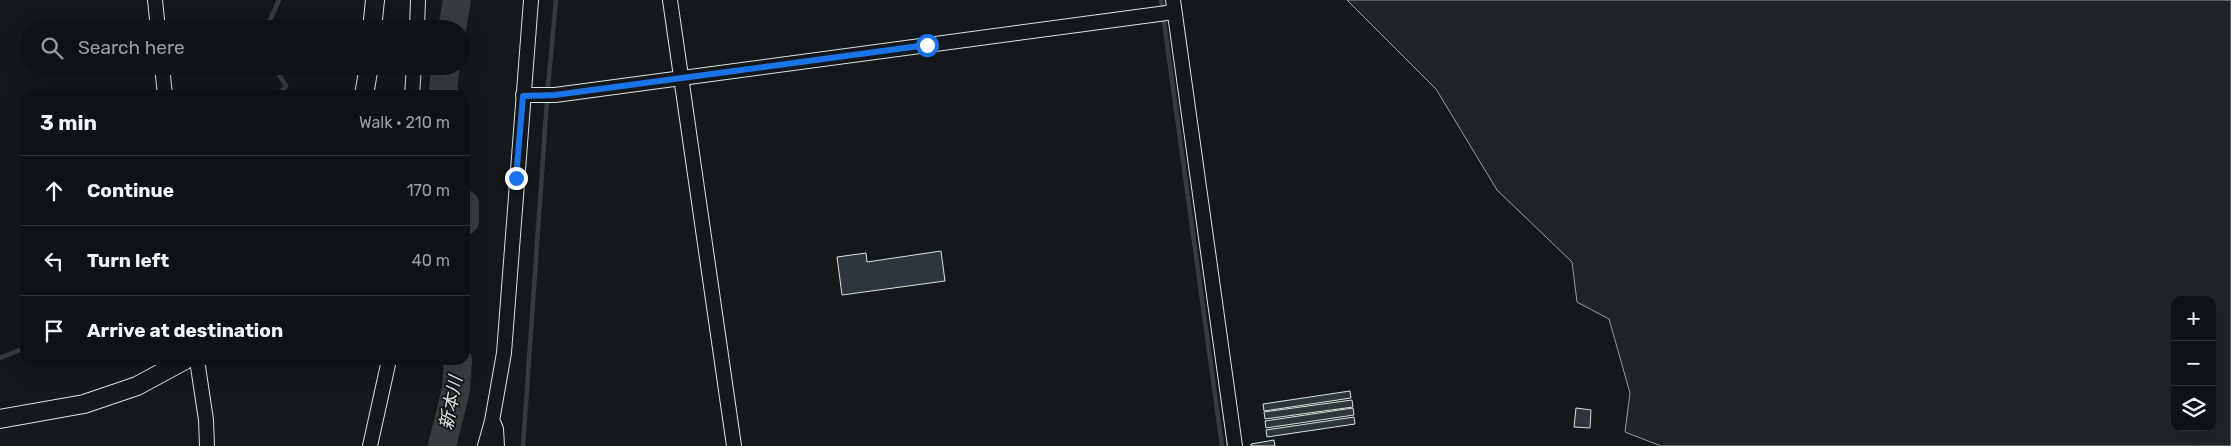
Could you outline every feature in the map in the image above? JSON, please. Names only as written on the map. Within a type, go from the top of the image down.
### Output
[{"type":"street","points":[[155,0],[157,20]]},
{"type":"street","points":[[373,20],[375,0]]},
{"type":"street","points":[[417,20],[418,0]]},
{"type":"street","points":[[485,446],[492,421],[504,353],[531,0]]},
{"type":"street","points":[[670,0],[734,446]]},
{"type":"street","points":[[523,96],[555,95],[681,78],[1173,6],[1235,446]]},
{"type":"street","points":[[163,75],[164,90]]},
{"type":"street","points":[[365,90],[367,75]]},
{"type":"street","points":[[412,90],[413,75]]},
{"type":"street","points":[[0,419],[84,404],[137,386],[176,365]]},
{"type":"street","points":[[198,365],[206,420],[207,446]]},
{"type":"street","points":[[370,446],[388,365]]},
{"type":"street","points":[[492,421],[496,429],[497,446]]},
{"type":"shaded area","points":[[1347,0],[2231,0],[2231,446],[1661,446],[1625,432],[1630,393],[1609,319],[1577,302],[1572,262],[1497,190],[1436,89]]},
{"type":"building","points":[[941,251],[945,281],[842,295],[837,257],[866,253],[867,262]]},
{"type":"building","points":[[1350,391],[1351,398],[1264,411],[1263,404]]},
{"type":"building","points":[[1352,400],[1353,407],[1265,419],[1264,412]]},
{"type":"building","points":[[1353,408],[1354,415],[1266,428],[1265,421]]},
{"type":"building","points":[[1576,408],[1591,410],[1590,428],[1574,427]]},
{"type":"building","points":[[1354,417],[1355,424],[1267,437],[1266,430]]},
{"type":"building","points":[[1274,440],[1275,446],[1251,446],[1251,444]]},
{"type":"waterway","points":[[270,20],[279,0]]},
{"type":"waterway","name":"新本川","points":[[454,20],[457,0]]},
{"type":"waterway","points":[[523,446],[548,86],[556,0]]},
{"type":"waterway","points":[[1161,0],[1222,446]]},
{"type":"waterway","points":[[279,75],[286,86],[282,90]]},
{"type":"waterway","name":"新本川","points":[[444,90],[445,75]]},
{"type":"waterway","points":[[0,358],[20,350]]},
{"type":"waterway","name":"新本川","points":[[442,446],[456,390],[458,365]]},
{"type":"route","points":[[516,178],[523,96],[555,95],[927,45]]}]
